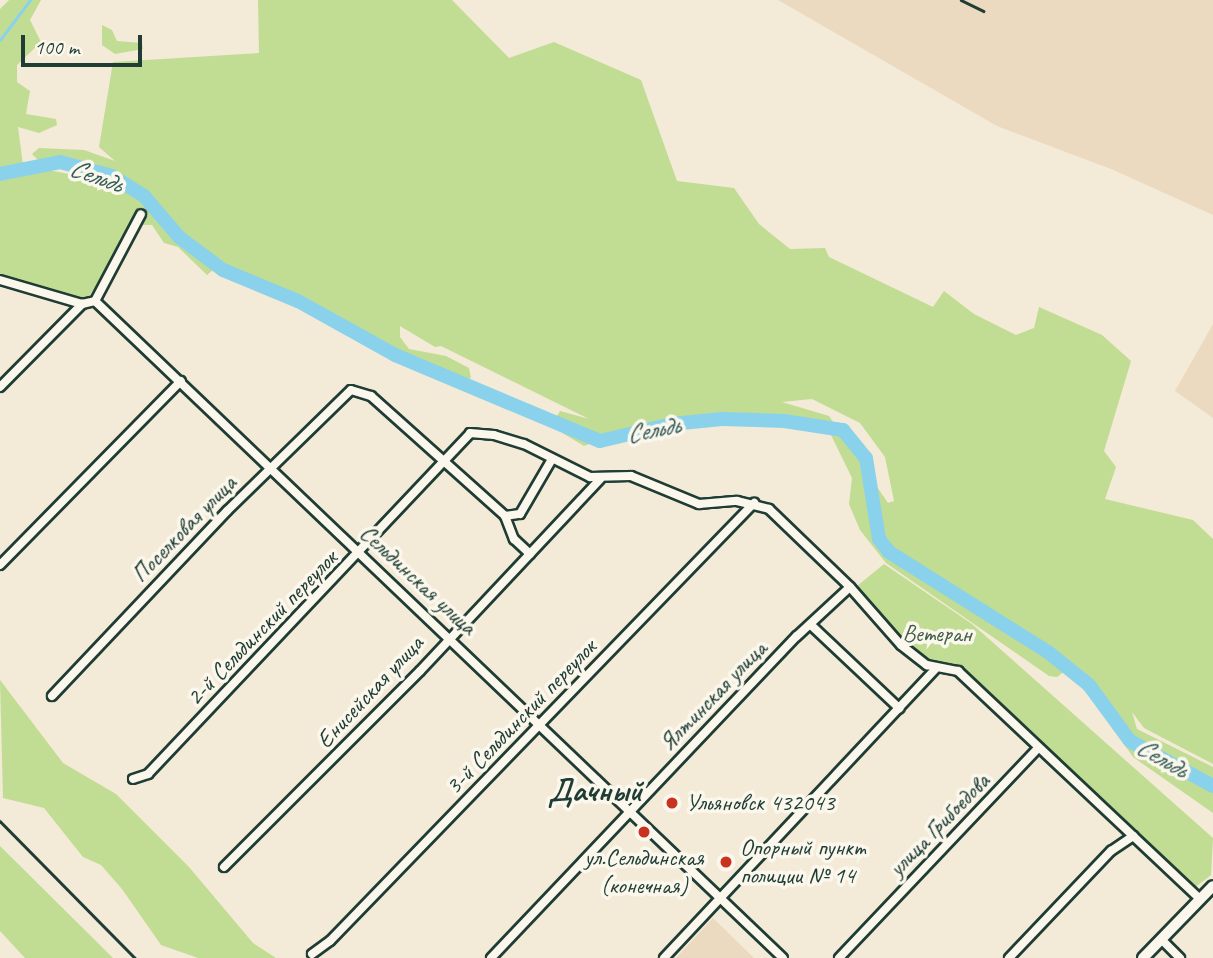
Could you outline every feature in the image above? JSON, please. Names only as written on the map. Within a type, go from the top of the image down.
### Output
[{"type":"street","points":[[0,280],[82,304],[94,301],[141,214]]},
{"type":"street","name":"Сельдинская улица","points":[[94,301],[542,723],[783,958]]},
{"type":"street","points":[[0,387],[82,304]]},
{"type":"street","points":[[0,565],[181,381]]},
{"type":"street","name":"Поселковая улица","points":[[52,696],[271,467],[347,392],[357,389],[371,396],[443,465]]},
{"type":"street","name":"2-й Сельдинский переулок","points":[[133,779],[148,774],[361,553],[470,433],[510,439],[552,460]]},
{"type":"street","points":[[505,516],[520,514],[552,460],[600,479],[631,476],[647,480],[699,504],[754,503],[769,509],[850,587],[895,640],[936,668],[958,671],[1200,899]]},
{"type":"street","points":[[443,465],[505,516],[514,539],[530,554]]},
{"type":"street","name":"Енисейская улица","points":[[224,867],[315,779],[600,479]]},
{"type":"street","name":"3-й Сельдинский переулок","points":[[312,954],[330,941],[754,503]]},
{"type":"street","name":"Ялтинская улица","points":[[491,958],[630,809],[850,587]]},
{"type":"street","points":[[812,626],[899,708]]},
{"type":"street","points":[[664,958],[936,668]]},
{"type":"street","name":"улица Грибоедова","points":[[839,958],[1038,748]]},
{"type":"street","points":[[1009,958],[1111,852],[1133,836]]},
{"type":"street","points":[[1143,958],[1213,886]]},
{"type":"street","points":[[1161,939],[1180,958]]},
{"type":"shaded area","points":[[778,0],[1213,0],[1213,215],[1111,169],[997,126]]},
{"type":"shaded area","points":[[1213,324],[1213,418],[1175,391]]},
{"type":"shaded area","points":[[713,918],[754,958],[676,958]]},
{"type":"green space","points":[[9,0],[41,0],[30,20],[41,42],[17,65],[17,82],[30,91],[26,114],[56,119],[57,125],[39,133],[18,127],[23,165],[30,173],[43,169],[110,182],[128,192],[112,176],[60,162],[42,164],[32,154],[39,148],[84,150],[115,161],[99,147],[113,62],[259,53],[258,0],[452,0],[509,58],[554,42],[641,80],[677,181],[734,188],[759,224],[790,249],[825,248],[829,257],[933,307],[944,291],[974,314],[1016,335],[1034,328],[1039,307],[1102,335],[1131,361],[1104,451],[1116,467],[1105,499],[1193,520],[1213,539],[1213,764],[1144,728],[1132,712],[1137,729],[1213,767],[1213,813],[1133,757],[1083,685],[1066,670],[1057,677],[1049,676],[886,563],[860,530],[849,504],[852,478],[830,433],[789,426],[707,425],[630,429],[584,446],[551,426],[560,411],[589,419],[441,346],[435,347],[400,326],[400,337],[409,349],[446,356],[469,368],[471,378],[460,382],[395,355],[298,301],[223,270],[214,269],[207,275],[178,247],[164,243],[152,225],[141,225],[138,214],[115,260],[86,300],[0,276],[0,9]],"holes":[[[812,399],[860,423],[885,457],[894,501],[888,503],[829,416],[782,402]]]},
{"type":"green space","points":[[102,25],[112,30],[117,41],[142,43],[143,49],[115,54],[102,45]]},
{"type":"green space","name":"Ветеран","points":[[884,564],[972,624],[1213,838],[1211,875],[1193,889],[957,669],[923,660],[892,631],[857,586]]},
{"type":"green space","points":[[0,680],[63,763],[116,794],[189,867],[253,943],[276,958],[198,958],[161,945],[122,889],[101,865],[83,857],[44,808],[3,798]]},
{"type":"green space","points":[[0,846],[113,958],[25,958],[0,931]]},
{"type":"waterway","points":[[0,40],[30,0]]},
{"type":"waterway","name":"Сельдь","points":[[0,174],[60,162],[112,176],[144,196],[179,237],[223,270],[298,301],[395,355],[600,441],[672,424],[722,419],[784,421],[843,430],[866,458],[879,539],[889,552],[1048,652],[1089,685],[1130,741],[1213,786]]},
{"type":"railway","points":[[961,0],[984,11]]},
{"type":"railway","points":[[0,821],[135,958]]},
{"type":"place","name":"Ульяновск 432043","points":[[672,803]]},
{"type":"place","name":"ул.Сельдинская (конечная)","points":[[644,832]]},
{"type":"place","name":"Опорный пункт полиции № 14","points":[[726,862]]},
{"type":"district","name":"Дачный","points":[[595,791]]}]
